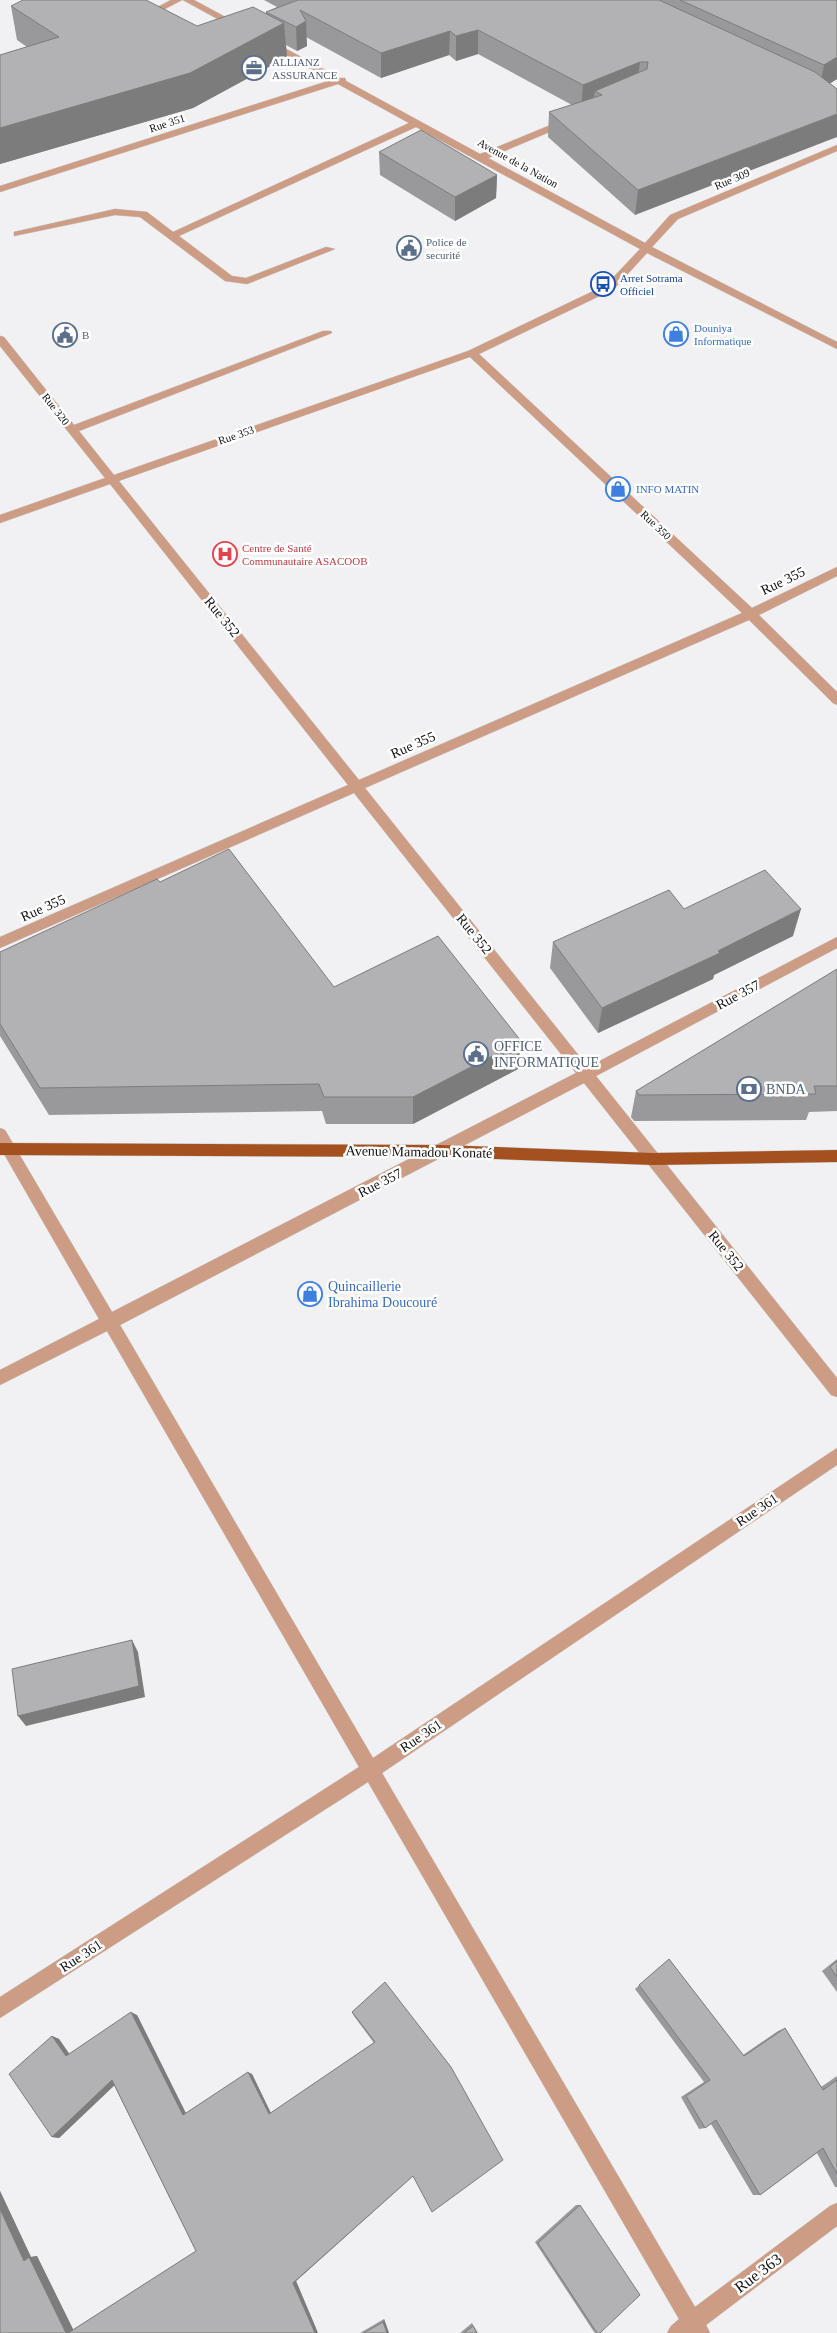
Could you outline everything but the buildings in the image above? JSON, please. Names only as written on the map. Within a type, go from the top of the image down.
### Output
[{"type":"main road","name":"Avenue Mamadou Konaté","points":[[3,1144],[442,1151],[653,1159],[837,1156]]},
{"type":"street","points":[[136,20],[178,0]]},
{"type":"street","name":"Avenue de la Nation","points":[[187,0],[342,80],[646,248],[837,346]]},
{"type":"street","name":"Rue 351","points":[[0,190],[342,80]]},
{"type":"street","points":[[481,157],[579,116]]},
{"type":"street","points":[[172,236],[418,122]]},
{"type":"street","name":"Rue 309","points":[[472,353],[610,287],[674,217],[837,148]]},
{"type":"street","points":[[18,234],[115,212],[143,214],[228,279],[247,281],[330,250]]},
{"type":"street","points":[[72,430],[327,333]]},
{"type":"street","name":"Rue 320","points":[[0,339],[111,478]]},
{"type":"street","name":"Rue 353","points":[[0,519],[111,478],[472,353]]},
{"type":"street","name":"Rue 350","points":[[472,353],[751,614],[837,700]]},
{"type":"street","name":"Rue 352","points":[[111,478],[837,1390]]},
{"type":"street","name":"Rue 355","points":[[0,943],[751,614],[837,571]]},
{"type":"street","name":"Rue 357","points":[[0,1378],[442,1151],[837,942]]},
{"type":"street","points":[[3,1144],[110,1321],[371,1770],[690,2329]]},
{"type":"street","name":"Rue 361","points":[[0,2008],[371,1770],[837,1456]]},
{"type":"street","name":"Rue 363","points":[[690,2329],[837,2213]]},
{"type":"place","name":"ALLIANZ ASSURANCE","points":[[254,68]]},
{"type":"place","name":"Police de securité","points":[[409,248]]},
{"type":"place","name":"Arret Sotrama Officiel","points":[[603,284]]},
{"type":"place","name":"Douniya Informatique","points":[[676,334]]},
{"type":"place","name":"B","points":[[65,335]]},
{"type":"place","name":"INFO MATIN","points":[[618,489]]},
{"type":"place","name":"Centre de Santé Communautaire ASACOOB","points":[[225,554]]},
{"type":"place","name":"OFFICE INFORMATIQUE","points":[[476,1054]]},
{"type":"place","name":"BNDA","points":[[749,1089]]},
{"type":"place","name":"Quincaillerie Ibrahima Doucouré","points":[[310,1294]]}]
